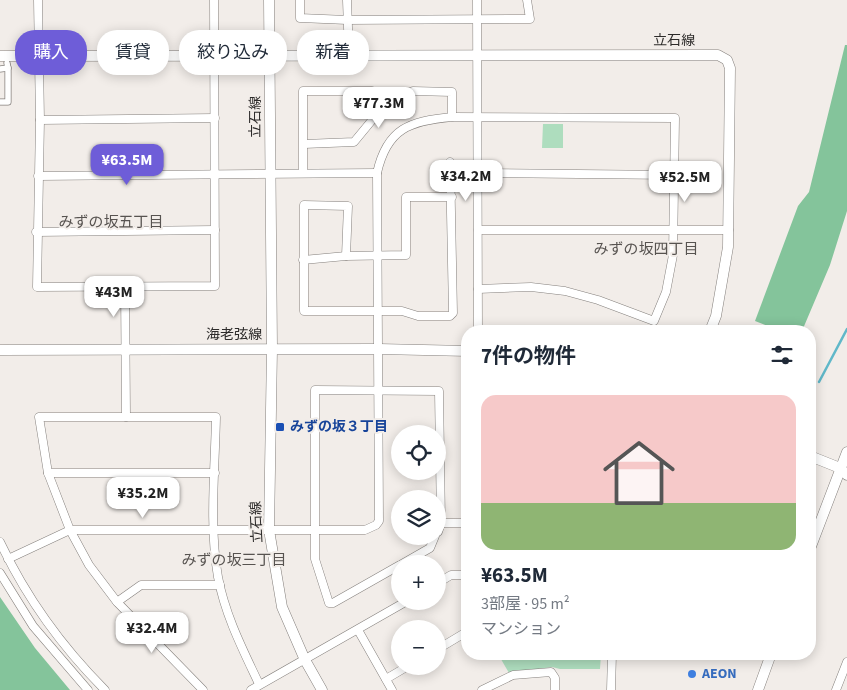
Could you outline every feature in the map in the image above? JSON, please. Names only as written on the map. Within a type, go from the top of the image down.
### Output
[{"type":"street","points":[[38,0],[38,30]]},
{"type":"street","points":[[213,30],[214,0]]},
{"type":"street","points":[[269,0],[270,30]]},
{"type":"street","points":[[300,0],[300,18],[347,20],[530,19],[527,0]]},
{"type":"street","points":[[347,0],[348,30]]},
{"type":"street","points":[[477,0],[478,325]]},
{"type":"street","points":[[87,55],[179,56]]},
{"type":"street","name":"立石線","points":[[369,55],[718,55],[723,57],[730,68],[729,230],[725,267],[716,316],[712,325]]},
{"type":"street","points":[[0,69],[5,62]]},
{"type":"street","points":[[0,102],[8,102],[5,62]]},
{"type":"street","points":[[39,75],[40,120],[36,232],[37,287],[215,286],[214,75]]},
{"type":"street","name":"立石線","points":[[270,75],[272,349],[269,530],[282,607],[305,660],[322,690]]},
{"type":"street","points":[[304,144],[354,142],[387,102],[413,90],[452,92],[452,117]]},
{"type":"street","points":[[303,174],[303,91],[372,91],[378,93],[387,102]]},
{"type":"street","points":[[8,559],[70,530],[365,530],[376,525],[378,521],[377,173],[380,159],[388,145],[400,131],[422,120],[452,117],[478,119],[675,118],[673,256],[666,292],[652,322],[598,300],[565,291],[531,287],[478,289]]},
{"type":"street","points":[[40,120],[215,118]]},
{"type":"street","points":[[346,256],[348,206],[304,205],[304,311],[402,311],[418,316],[450,316],[453,313],[450,162]]},
{"type":"street","points":[[38,176],[377,173]]},
{"type":"street","points":[[478,173],[673,175]]},
{"type":"street","points":[[303,260],[346,256],[406,255],[410,253],[406,196],[452,198]]},
{"type":"street","points":[[36,232],[215,230]]},
{"type":"street","points":[[478,230],[729,230]]},
{"type":"street","points":[[125,287],[126,417]]},
{"type":"street","name":"海老弦線","points":[[0,350],[378,349],[461,351]]},
{"type":"street","points":[[391,570],[333,603],[329,603],[315,559],[315,390],[439,392],[440,490]]},
{"type":"street","points":[[203,690],[117,602],[89,565],[70,530],[48,473],[39,417],[216,417],[214,473],[215,530],[220,585],[238,640],[259,684]]},
{"type":"street","points":[[816,535],[843,471],[847,452]]},
{"type":"street","points":[[816,459],[843,471]]},
{"type":"street","points":[[48,473],[214,473]]},
{"type":"street","points":[[446,523],[461,523]]},
{"type":"street","points":[[0,542],[22,585],[58,638],[105,690]]},
{"type":"street","points":[[417,555],[430,548],[432,545]]},
{"type":"street","points":[[0,573],[33,626],[88,690]]},
{"type":"street","points":[[446,578],[452,575],[461,575]]},
{"type":"street","points":[[117,602],[141,586],[220,585]]},
{"type":"street","points":[[251,690],[392,610]]},
{"type":"street","points":[[358,630],[392,690]]},
{"type":"street","points":[[446,644],[461,635]]},
{"type":"street","points":[[611,690],[612,660]]},
{"type":"street","points":[[758,690],[769,660]]},
{"type":"street","points":[[836,690],[847,662]]},
{"type":"street","points":[[482,690],[513,675],[550,672],[555,678],[555,690]]},
{"type":"street","points":[[386,679],[393,675]]},
{"type":"green space","points":[[845,45],[847,45],[847,211],[830,265],[805,325],[765,325],[755,321],[798,206],[809,192]]},
{"type":"green space","points":[[543,124],[563,124],[563,148],[542,148]]},
{"type":"green space","points":[[0,597],[35,648],[70,690],[0,690]]},
{"type":"green space","points":[[501,660],[601,660],[600,669],[560,669],[552,667],[509,673]]},
{"type":"waterway","points":[[819,382],[847,329]]},
{"type":"place","name":"みずの坂３丁目","points":[[280,427]]},
{"type":"place","name":"AEON","points":[[692,674]]},
{"type":"district","name":"みずの坂五丁目","points":[[111,222]]},
{"type":"district","name":"みずの坂四丁目","points":[[646,249]]},
{"type":"district","name":"みずの坂三丁目","points":[[234,560]]}]
